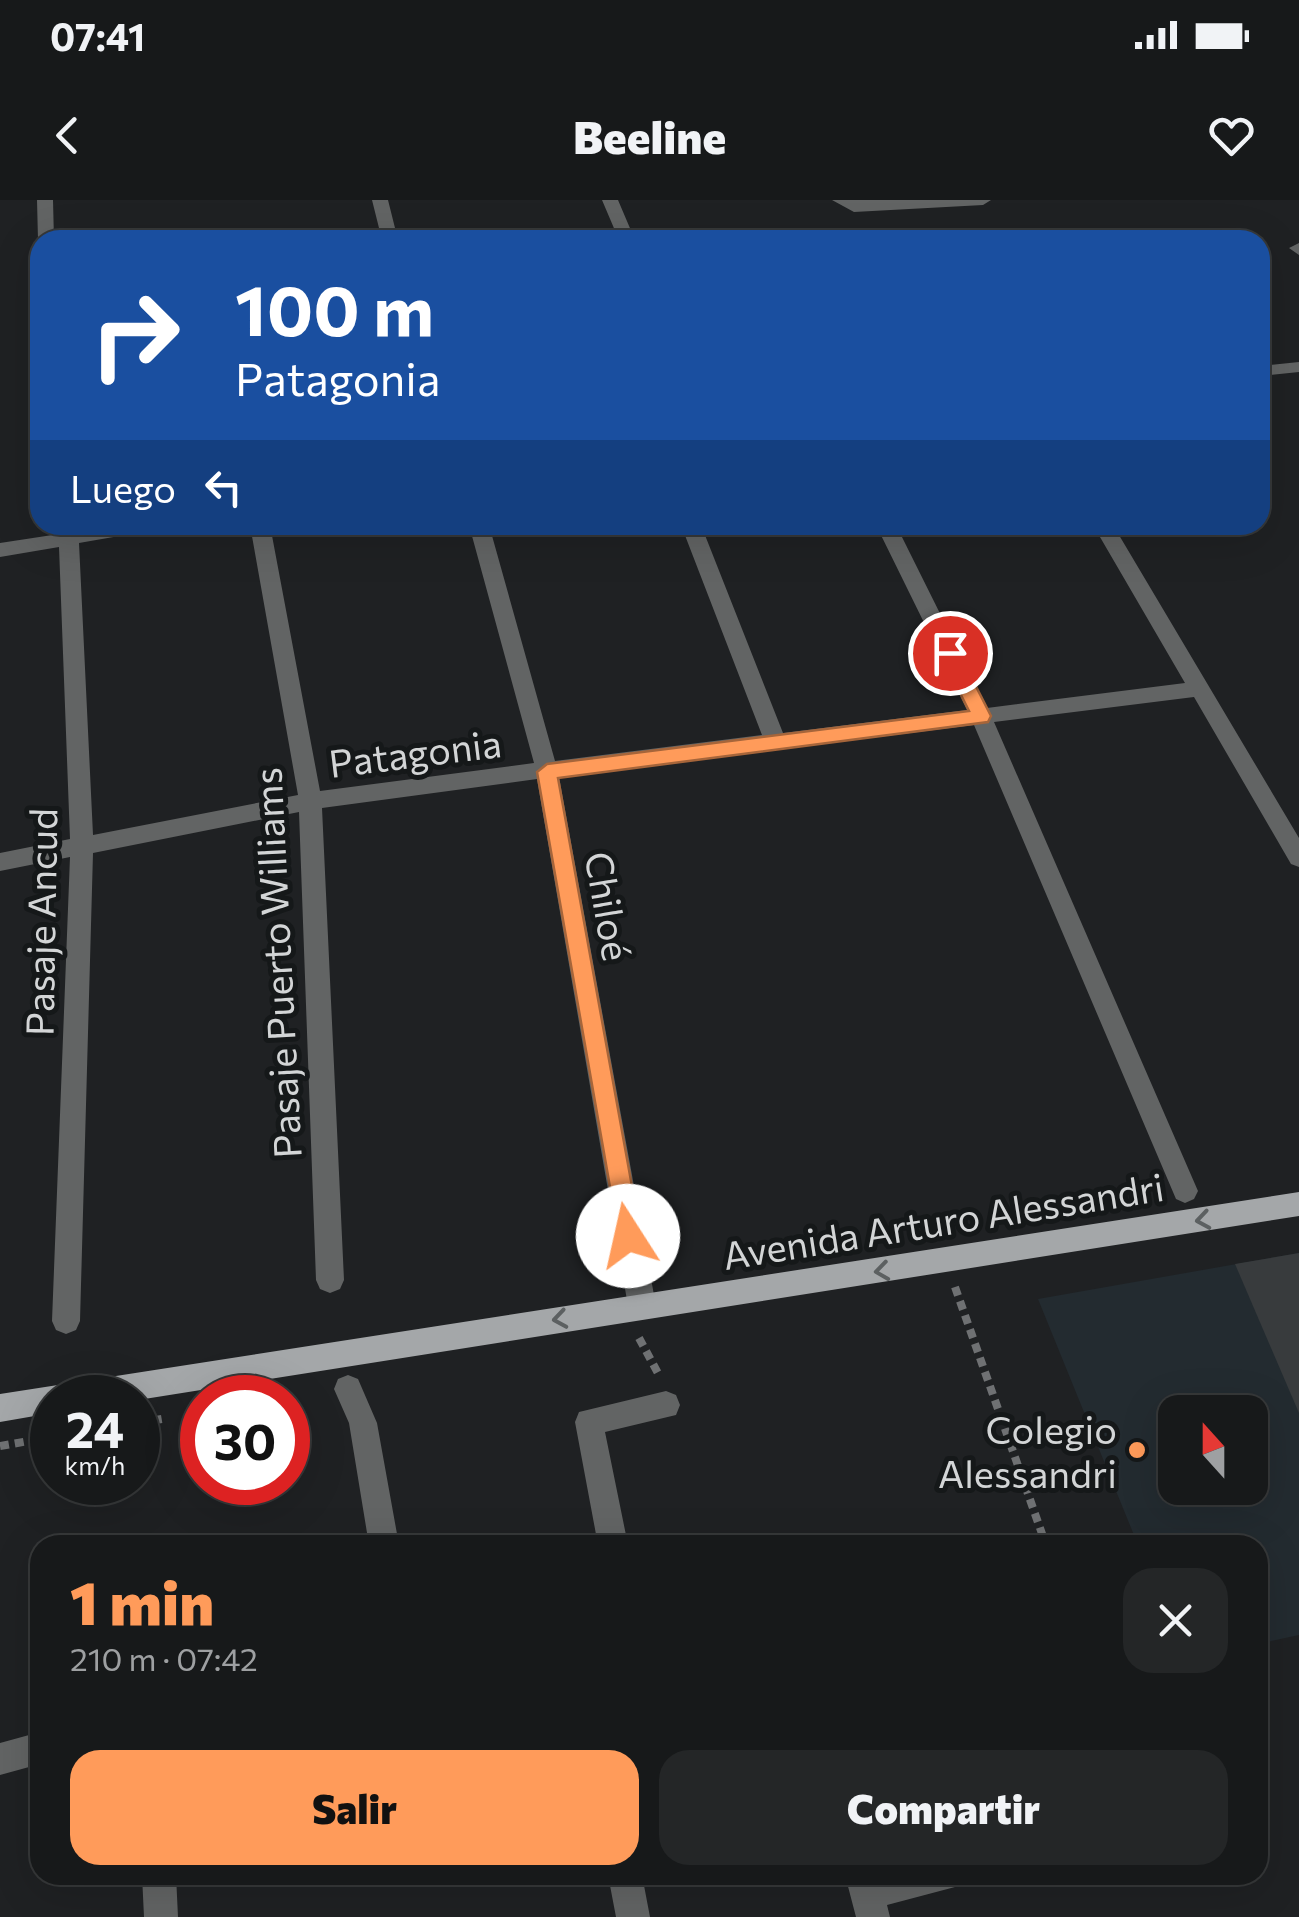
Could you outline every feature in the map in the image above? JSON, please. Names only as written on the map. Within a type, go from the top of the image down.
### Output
[{"type":"main road","name":"Avenida Arturo Alessandri","points":[[160,1383],[642,1306],[950,1262],[1299,1204]]},
{"type":"main road","points":[[0,1408],[30,1403]]},
{"type":"street","points":[[45,200],[46,230]]},
{"type":"street","points":[[380,200],[387,230]]},
{"type":"street","points":[[610,200],[622,230]]},
{"type":"street","points":[[840,200],[854,207],[983,200]]},
{"type":"street","points":[[1270,371],[1299,368]]},
{"type":"street","points":[[0,550],[51,535]]},
{"type":"street","name":"Pasaje Ancud","points":[[66,1320],[82,848],[68,535]]},
{"type":"street","name":"Pasaje Puerto Williams","points":[[262,535],[310,800],[330,1280]]},
{"type":"street","name":"Chiloé","points":[[482,535],[547,772],[642,1306]]},
{"type":"street","points":[[695,535],[776,743]]},
{"type":"street","points":[[891,535],[982,716],[1185,1190]]},
{"type":"street","points":[[1108,535],[1299,858]]},
{"type":"street","name":"Patagonia","points":[[0,862],[310,800],[1200,689]]},
{"type":"street","points":[[348,1389],[363,1423],[382,1535]]},
{"type":"street","points":[[612,1535],[589,1422],[666,1406]]},
{"type":"street","points":[[0,1759],[30,1751]]},
{"type":"street","points":[[160,1885],[162,1917]]},
{"type":"street","points":[[627,1885],[634,1917]]},
{"type":"street","points":[[868,1895],[906,1885]]},
{"type":"path","points":[[950,1262],[1043,1535]]},
{"type":"path","points":[[642,1306],[638,1340],[661,1378],[666,1406]]},
{"type":"path","points":[[0,1446],[30,1441]]},
{"type":"shaded area","name":"Colegio Alessandri","points":[[1299,1253],[1299,1635],[1268,1642],[1268,1535],[1134,1535],[1038,1299]]},
{"type":"building","points":[[1299,1253],[1299,1413],[1235,1264]]},
{"type":"place","name":"Colegio Alessandri","points":[[1137,1450]]},
{"type":"route","points":[[628,1236],[547,772],[982,716],[950,653]]}]
